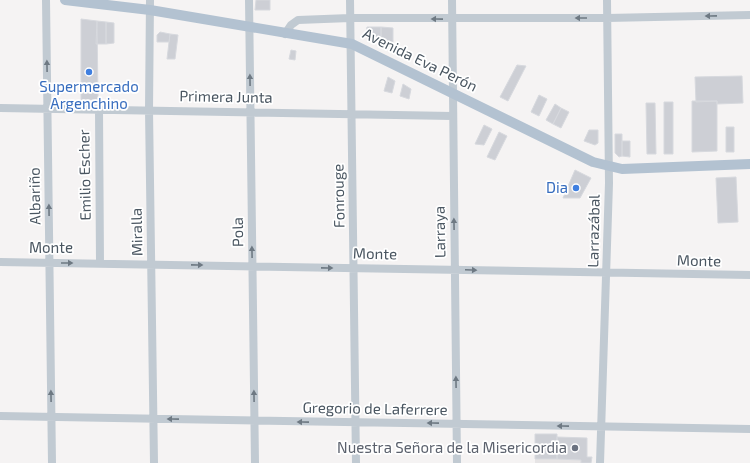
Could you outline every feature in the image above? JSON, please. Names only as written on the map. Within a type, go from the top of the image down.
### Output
[{"type":"main road","name":"Avenida Eva Perón","points":[[65,0],[150,5],[285,34],[352,44],[594,162],[608,167],[622,169],[750,164]]},
{"type":"street","name":"Albariño","points":[[46,0],[52,463]]},
{"type":"street","name":"Pola","points":[[249,0],[255,463]]},
{"type":"street","name":"Fonrouge","points":[[350,0],[352,44],[351,114],[356,463]]},
{"type":"street","name":"Larraya","points":[[452,0],[452,116],[457,463]]},
{"type":"street","name":"Larrazábal","points":[[600,463],[607,273],[607,0]]},
{"type":"street","name":"Miralla","points":[[150,5],[149,110],[154,463]]},
{"type":"street","points":[[285,34],[291,25],[298,20],[350,18],[607,18],[750,15]]},
{"type":"street","name":"Primera Junta","points":[[0,108],[452,116]]},
{"type":"street","name":"Emilio Escher","points":[[99,110],[100,263]]},
{"type":"street","name":"Monte","points":[[0,262],[750,275]]},
{"type":"street","name":"Gregorio de Laferrere","points":[[0,416],[750,430]]},
{"type":"shaded area","points":[[535,434],[557,434],[557,459],[581,460],[581,463],[535,463]]},
{"type":"building","points":[[256,0],[270,0],[270,10],[255,10]]},
{"type":"building","name":"Supermercado Argenchino","points":[[81,19],[97,21],[98,100],[81,100]]},
{"type":"building","points":[[97,21],[106,22],[106,44],[96,44]]},
{"type":"building","points":[[106,22],[114,23],[114,43],[106,44]]},
{"type":"building","points":[[367,27],[381,27],[381,40],[366,33]]},
{"type":"building","points":[[381,27],[393,28],[393,46],[381,40]]},
{"type":"building","points":[[160,32],[170,34],[169,42],[157,42],[157,35]]},
{"type":"building","points":[[170,34],[178,35],[175,59],[167,59]]},
{"type":"building","points":[[291,50],[296,51],[295,60],[289,59]]},
{"type":"building","points":[[517,65],[526,66],[508,101],[500,97]]},
{"type":"building","points":[[742,76],[743,103],[717,104],[717,101],[696,102],[695,77]]},
{"type":"building","points":[[388,77],[395,81],[392,93],[384,91]]},
{"type":"building","points":[[403,84],[411,89],[409,99],[400,96]]},
{"type":"building","points":[[539,95],[547,99],[539,116],[531,112]]},
{"type":"building","points":[[692,101],[717,101],[717,151],[692,152]]},
{"type":"building","points":[[664,102],[673,102],[673,154],[664,154]]},
{"type":"building","points":[[646,103],[655,103],[656,154],[647,154]]},
{"type":"building","points":[[555,104],[561,108],[553,124],[546,120]]},
{"type":"building","points":[[561,108],[569,112],[561,128],[553,124]]},
{"type":"building","points":[[484,125],[492,129],[484,145],[475,144]]},
{"type":"building","points":[[726,127],[734,127],[734,152],[726,152]]},
{"type":"building","points":[[589,130],[598,130],[598,143],[595,145],[584,141]]},
{"type":"building","points":[[499,132],[507,136],[495,160],[487,157]]},
{"type":"building","points":[[615,134],[622,134],[622,156],[619,157],[615,153]]},
{"type":"building","points":[[622,141],[630,141],[630,157],[622,156]]},
{"type":"building","name":"Dia","points":[[575,170],[591,178],[580,198],[563,198]]},
{"type":"building","points":[[736,177],[738,222],[718,223],[716,178]]},
{"type":"building","points":[[535,434],[557,434],[557,459],[535,459]]},
{"type":"building","name":"Nuestra Señora de la Misericordia","points":[[557,437],[587,438],[587,457],[592,457],[591,463],[581,463],[581,460],[557,459]]},
{"type":"place","name":"Supermercado Argenchino","points":[[89,72]]},
{"type":"place","name":"Dia","points":[[576,188]]},
{"type":"place","name":"Nuestra Señora de la Misericordia","points":[[575,448]]}]
